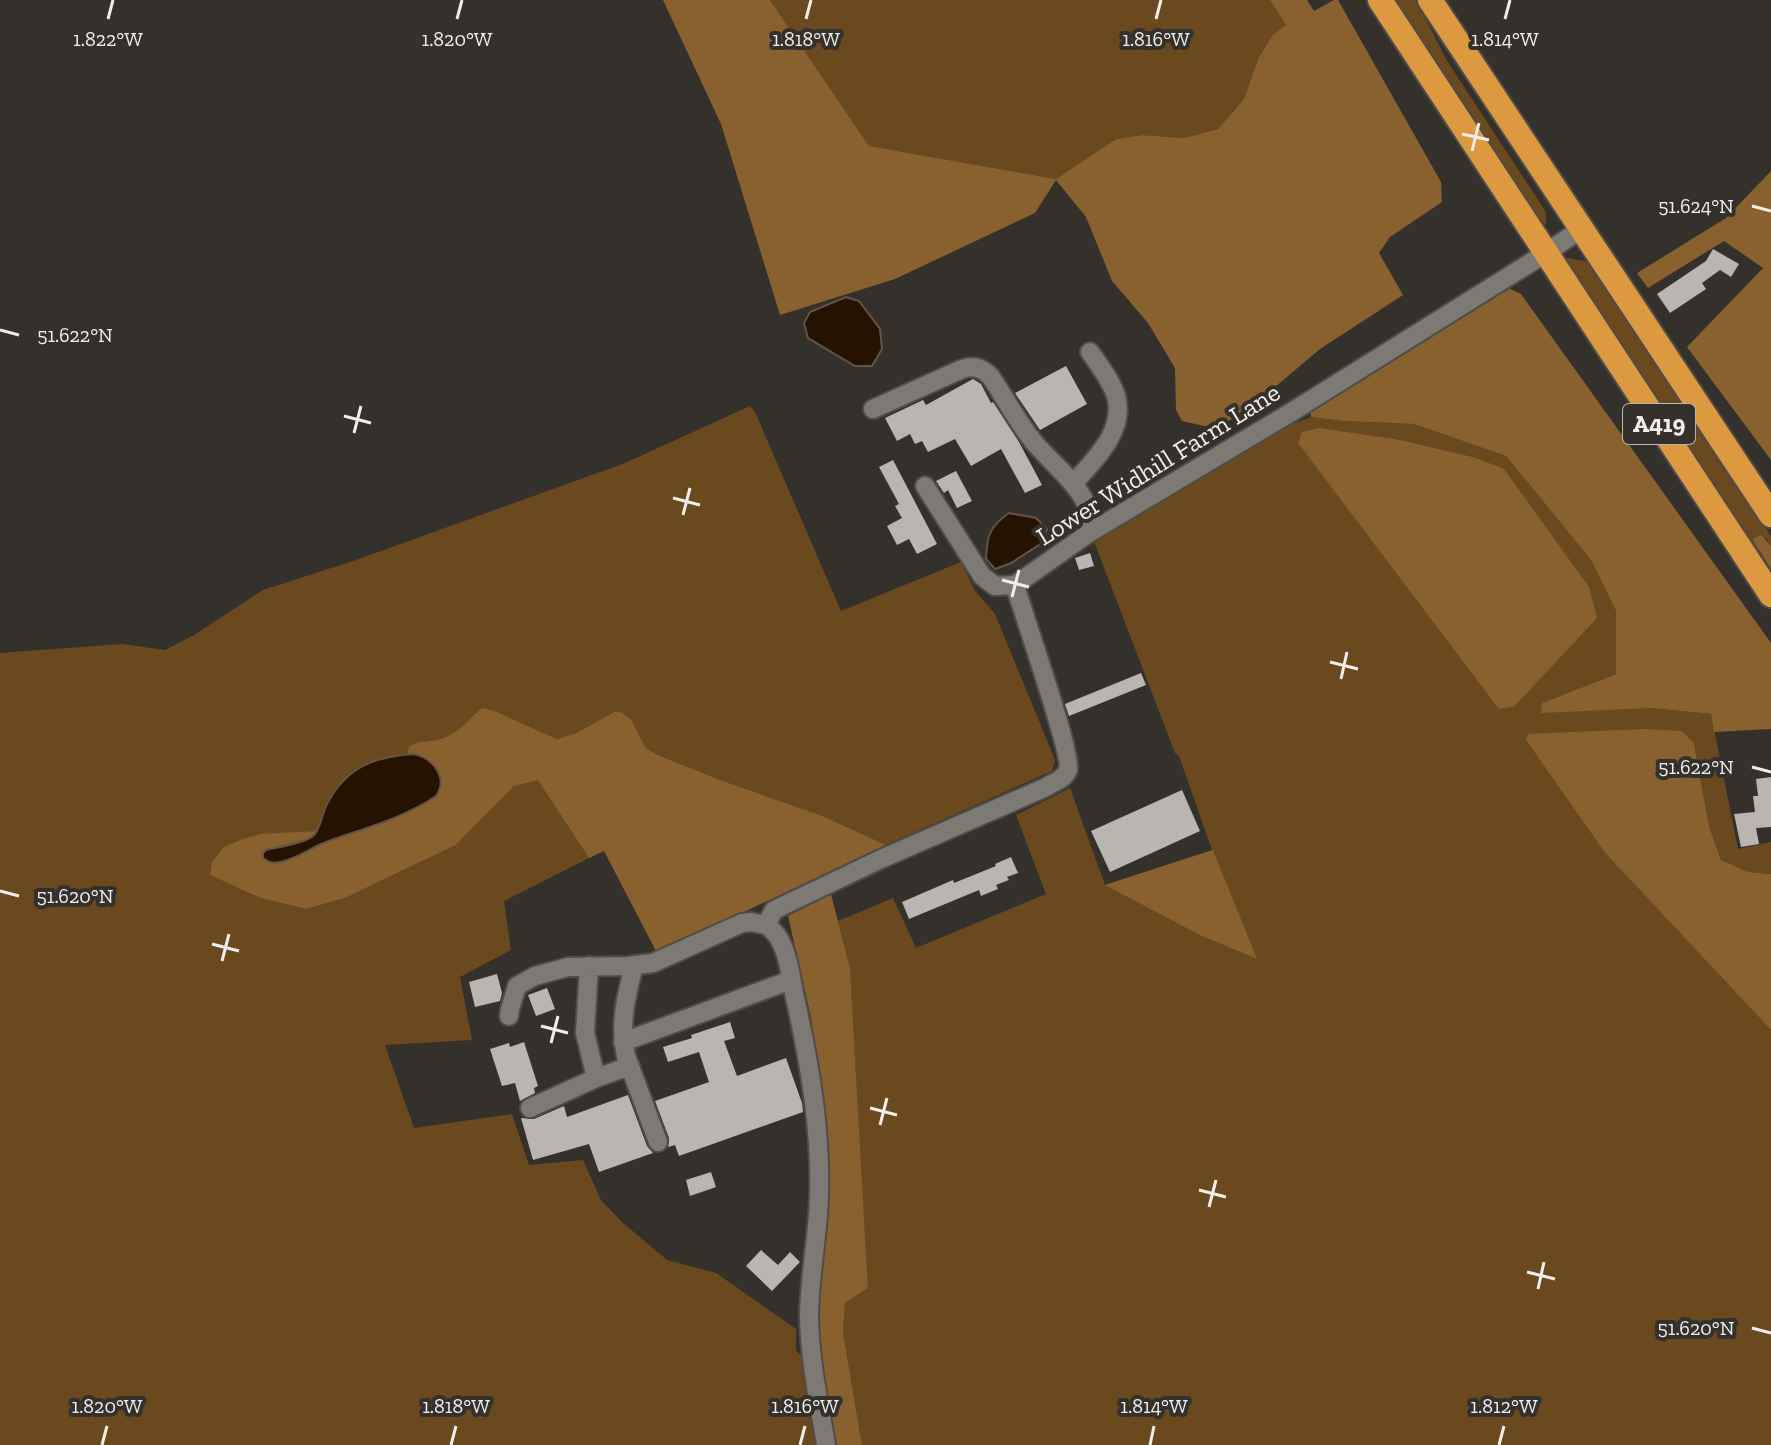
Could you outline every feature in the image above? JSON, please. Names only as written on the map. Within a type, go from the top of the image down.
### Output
[{"type":"highway","name":"A419","points":[[1380,0],[1771,595]]},
{"type":"highway","name":"A419","points":[[1430,0],[1771,515]]},
{"type":"lane","name":"Lower Widhill Farm Lane","points":[[1015,585],[1089,533],[1290,413],[1581,229]]},
{"type":"lane","points":[[1073,484],[1099,454],[1117,418],[1116,394],[1090,352]]},
{"type":"lane","points":[[873,409],[962,369],[983,369],[1031,438],[1073,484],[1091,513],[1089,533]]},
{"type":"lane","points":[[766,925],[774,910],[881,859],[1044,788],[1067,772],[1069,764],[1060,728],[1015,585],[995,586],[982,576],[925,486]]},
{"type":"lane","points":[[509,1016],[517,986],[552,970],[653,963],[742,923],[766,925],[777,935],[784,950],[805,1045],[820,1161],[818,1231],[809,1296],[809,1320],[826,1445]]},
{"type":"lane","points":[[589,966],[585,1033],[596,1078]]},
{"type":"lane","points":[[634,966],[624,1011],[623,1042],[658,1142]]},
{"type":"lane","points":[[623,1042],[791,980]]},
{"type":"lane","points":[[530,1108],[630,1066]]},
{"type":"shaded area","points":[[663,0],[770,0],[869,146],[1056,179],[1116,139],[1142,135],[1184,138],[1218,129],[1244,99],[1258,59],[1273,35],[1286,25],[1270,0],[1307,0],[1314,11],[1338,0],[1441,182],[1442,202],[1390,237],[1379,253],[1403,295],[1320,349],[1243,414],[1213,428],[1182,421],[1176,410],[1175,368],[1148,323],[1112,281],[1086,217],[1056,180],[1035,213],[895,279],[780,315],[721,124]]},
{"type":"shaded area","points":[[770,0],[1270,0],[1286,25],[1258,59],[1244,99],[1218,129],[1184,138],[1142,135],[1116,139],[1056,179],[869,146]]},
{"type":"shaded area","points":[[1393,0],[1416,0],[1447,61],[1546,212],[1546,224],[1537,217]]},
{"type":"shaded area","points":[[1771,171],[1771,460],[1687,347],[1763,268],[1724,241],[1648,288],[1637,273],[1726,218]]},
{"type":"shaded area","points":[[1567,258],[1591,262],[1771,536],[1771,546],[1766,538],[1759,551],[1771,574],[1565,261]]},
{"type":"shaded area","points":[[1498,283],[1521,294],[1771,643],[1771,729],[1714,732],[1711,714],[1650,708],[1541,713],[1542,703],[1616,674],[1616,611],[1591,560],[1506,456],[1414,424],[1311,417],[1309,401]]},
{"type":"shaded area","points":[[846,297],[859,301],[880,329],[882,349],[872,366],[855,366],[808,338],[804,323],[810,312]]},
{"type":"shaded area","points":[[750,406],[841,611],[961,562],[975,591],[995,614],[1055,760],[1052,771],[886,845],[823,816],[658,755],[646,748],[639,735],[616,711],[576,733],[557,739],[497,712],[477,712],[453,734],[412,744],[407,755],[372,763],[348,776],[331,798],[317,831],[290,833],[210,875],[260,898],[308,909],[345,898],[456,845],[514,786],[539,779],[589,858],[504,901],[511,950],[460,977],[472,1040],[385,1045],[414,1128],[512,1114],[529,1165],[583,1160],[601,1200],[667,1260],[716,1273],[796,1329],[796,1351],[805,1359],[820,1445],[0,1445],[0,653],[122,644],[165,650],[263,590],[356,560],[625,463]]},
{"type":"shaded area","points":[[1311,417],[1414,424],[1506,456],[1591,560],[1616,611],[1616,674],[1542,703],[1711,714],[1738,849],[1771,842],[1771,874],[1747,872],[1721,860],[1709,826],[1694,743],[1606,854],[1771,1030],[1771,1445],[862,1445],[843,1332],[845,1303],[868,1288],[850,969],[838,921],[893,898],[916,948],[1046,894],[1016,815],[1070,788],[1105,885],[1212,850],[1179,756],[1175,753],[1093,539],[1287,426]],"holes":[[[1320,428],[1396,439],[1473,457],[1596,618],[1514,707],[1499,709]]]},
{"type":"shaded area","points":[[1320,428],[1396,439],[1473,457],[1504,469],[1589,587],[1597,618],[1514,707],[1499,709],[1298,443],[1302,432]]},
{"type":"shaded area","points":[[1009,513],[1036,518],[1047,529],[1042,543],[1011,563],[995,569],[986,559],[988,538],[997,523]]},
{"type":"shaded area","points":[[1761,535],[1771,546],[1771,569],[1753,539]]},
{"type":"shaded area","points":[[482,708],[557,739],[576,733],[616,711],[622,713],[631,720],[646,748],[658,755],[823,816],[886,845],[657,953],[604,851],[589,858],[538,780],[514,786],[456,845],[345,898],[307,909],[260,898],[210,875],[212,862],[224,847],[240,840],[260,834],[317,831],[343,824],[407,755],[409,746],[454,733]]},
{"type":"shaded area","points":[[1642,729],[1681,731],[1694,743],[1709,826],[1721,860],[1748,872],[1771,874],[1771,1030],[1606,854],[1526,740],[1528,734]]},
{"type":"shaded area","points":[[413,754],[426,759],[436,769],[441,782],[436,796],[396,817],[326,842],[292,858],[275,863],[263,858],[266,850],[314,835],[334,793],[361,767],[385,758]]},
{"type":"shaded area","points":[[1213,850],[1257,959],[1200,935],[1105,885]]},
{"type":"shaded area","points":[[831,894],[850,968],[868,1288],[845,1303],[843,1332],[862,1445],[833,1445],[816,1343],[824,1243],[823,1098],[811,1018],[788,916]]},
{"type":"building","points":[[1713,249],[1739,264],[1731,277],[1720,270],[1702,283],[1706,289],[1670,313],[1657,294],[1706,261]]},
{"type":"building","points":[[1066,366],[1087,404],[1040,430],[1015,393]]},
{"type":"building","points":[[973,379],[981,384],[993,402],[1042,485],[1025,493],[1001,449],[971,466],[955,439],[928,452],[922,441],[915,444],[910,434],[897,441],[885,418],[923,400],[926,405]]},
{"type":"building","points":[[893,460],[937,544],[917,554],[909,539],[897,545],[887,526],[902,518],[895,506],[899,504],[879,467]]},
{"type":"building","points":[[956,471],[972,501],[957,508],[948,490],[944,493],[936,481]]},
{"type":"building","points":[[1090,553],[1094,566],[1079,570],[1075,558]]},
{"type":"building","points":[[1141,673],[1146,685],[1069,716],[1065,704]]},
{"type":"building","points":[[1771,777],[1771,827],[1756,828],[1759,844],[1741,847],[1734,814],[1755,812],[1753,796],[1758,796],[1756,779]]},
{"type":"building","points":[[1182,790],[1200,831],[1110,872],[1091,831]]},
{"type":"building","points":[[1011,857],[1018,873],[996,885],[998,889],[981,896],[979,890],[909,919],[902,902],[996,866]]},
{"type":"building","points":[[497,974],[502,993],[500,1001],[475,1007],[469,982]]},
{"type":"building","points":[[547,988],[555,1009],[536,1016],[528,995]]},
{"type":"building","points":[[730,1022],[735,1038],[724,1041],[737,1076],[786,1058],[803,1112],[679,1156],[675,1145],[668,1147],[669,1138],[655,1101],[709,1082],[699,1052],[668,1062],[663,1047]]},
{"type":"building","points":[[524,1042],[538,1086],[534,1088],[535,1093],[520,1101],[515,1083],[502,1086],[490,1049]]},
{"type":"building","points":[[628,1095],[647,1146],[653,1153],[599,1172],[589,1144],[533,1160],[521,1118],[534,1119],[564,1106],[567,1117]]},
{"type":"building","points":[[711,1172],[716,1187],[690,1196],[686,1180]]},
{"type":"building","points":[[761,1250],[778,1265],[790,1252],[800,1262],[772,1291],[746,1266]]}]
